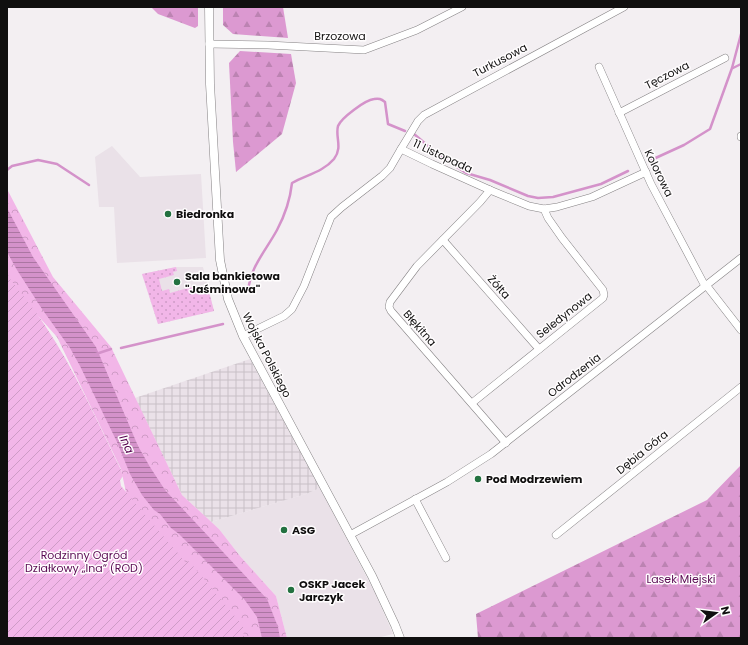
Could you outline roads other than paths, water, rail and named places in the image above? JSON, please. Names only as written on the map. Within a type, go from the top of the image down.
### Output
[{"type":"street","name":"Wojska Polskiego","points":[[209,7],[210,84],[220,260],[228,299],[243,336],[379,589],[396,625],[400,638]]},
{"type":"street","name":"Brzozowa","points":[[209,44],[268,45],[364,50],[416,30],[462,7]]},
{"type":"street","name":"Turkusowa","points":[[401,149],[418,121],[424,115],[624,7]]},
{"type":"street","name":"Tęczowa","points":[[619,113],[725,58]]},
{"type":"street","name":"Kolorowa","points":[[599,66],[646,172],[706,286]]},
{"type":"street","name":"11 Listopada","points":[[243,336],[284,316],[292,309],[304,286],[331,217],[382,176],[390,168],[401,149],[490,190],[529,206],[544,209],[568,204],[600,194],[646,172]]},
{"type":"street","name":"Błękitna","points":[[490,190],[417,266],[390,302],[389,307],[390,311],[506,443]]},
{"type":"street","name":"Seledynowa","points":[[472,403],[603,298],[603,290],[548,218],[544,209]]},
{"type":"street","name":"Żółta","points":[[443,240],[539,349]]},
{"type":"street","name":"Odrodzenia","points":[[350,535],[474,465],[506,443],[741,258]]},
{"type":"street","points":[[706,286],[741,330]]},
{"type":"street","name":"Dębia Góra","points":[[556,535],[741,387]]},
{"type":"street","points":[[415,499],[446,558]]},
{"type":"water","name":"Ina","points":[[7,208],[33,257],[96,347],[138,446],[150,467],[165,490],[267,599],[278,627],[280,638],[262,638],[257,617],[244,599],[179,534],[171,528],[142,495],[130,474],[117,442],[70,348],[42,309],[7,252]]},
{"type":"waterway","points":[[649,161],[684,145],[710,129],[732,68],[741,34]]},
{"type":"waterway","points":[[733,68],[741,64]]},
{"type":"waterway","points":[[248,292],[249,283],[255,267],[277,230],[285,213],[292,183],[320,170],[334,159],[338,150],[337,130],[340,123],[354,110],[370,100],[381,99],[385,102],[388,124],[405,131]]},
{"type":"waterway","points":[[414,134],[440,156],[466,173],[490,180],[528,196],[538,198],[553,197],[601,184],[628,171]]},
{"type":"waterway","points":[[7,170],[12,166],[38,160],[57,164],[89,185]]},
{"type":"waterway","points":[[121,348],[223,324]]},
{"type":"waterway","points":[[96,354],[111,349]]},
{"type":"place","name":"Biedronka","points":[[168,214]]},
{"type":"place","name":"Sala bankietowa \"Jaśminowa\"","points":[[177,282]]},
{"type":"place","name":"Pod Modrzewiem","points":[[478,479]]},
{"type":"place","name":"ASG","points":[[284,530]]},
{"type":"place","name":"OSKP Jacek Jarczyk","points":[[291,590]]},
{"type":"park label","name":"Rodzinny Ogród Działkowy „Ina“ (ROD)","points":[[84,561]]},
{"type":"park label","name":"Lasek Miejski","points":[[681,579]]}]
